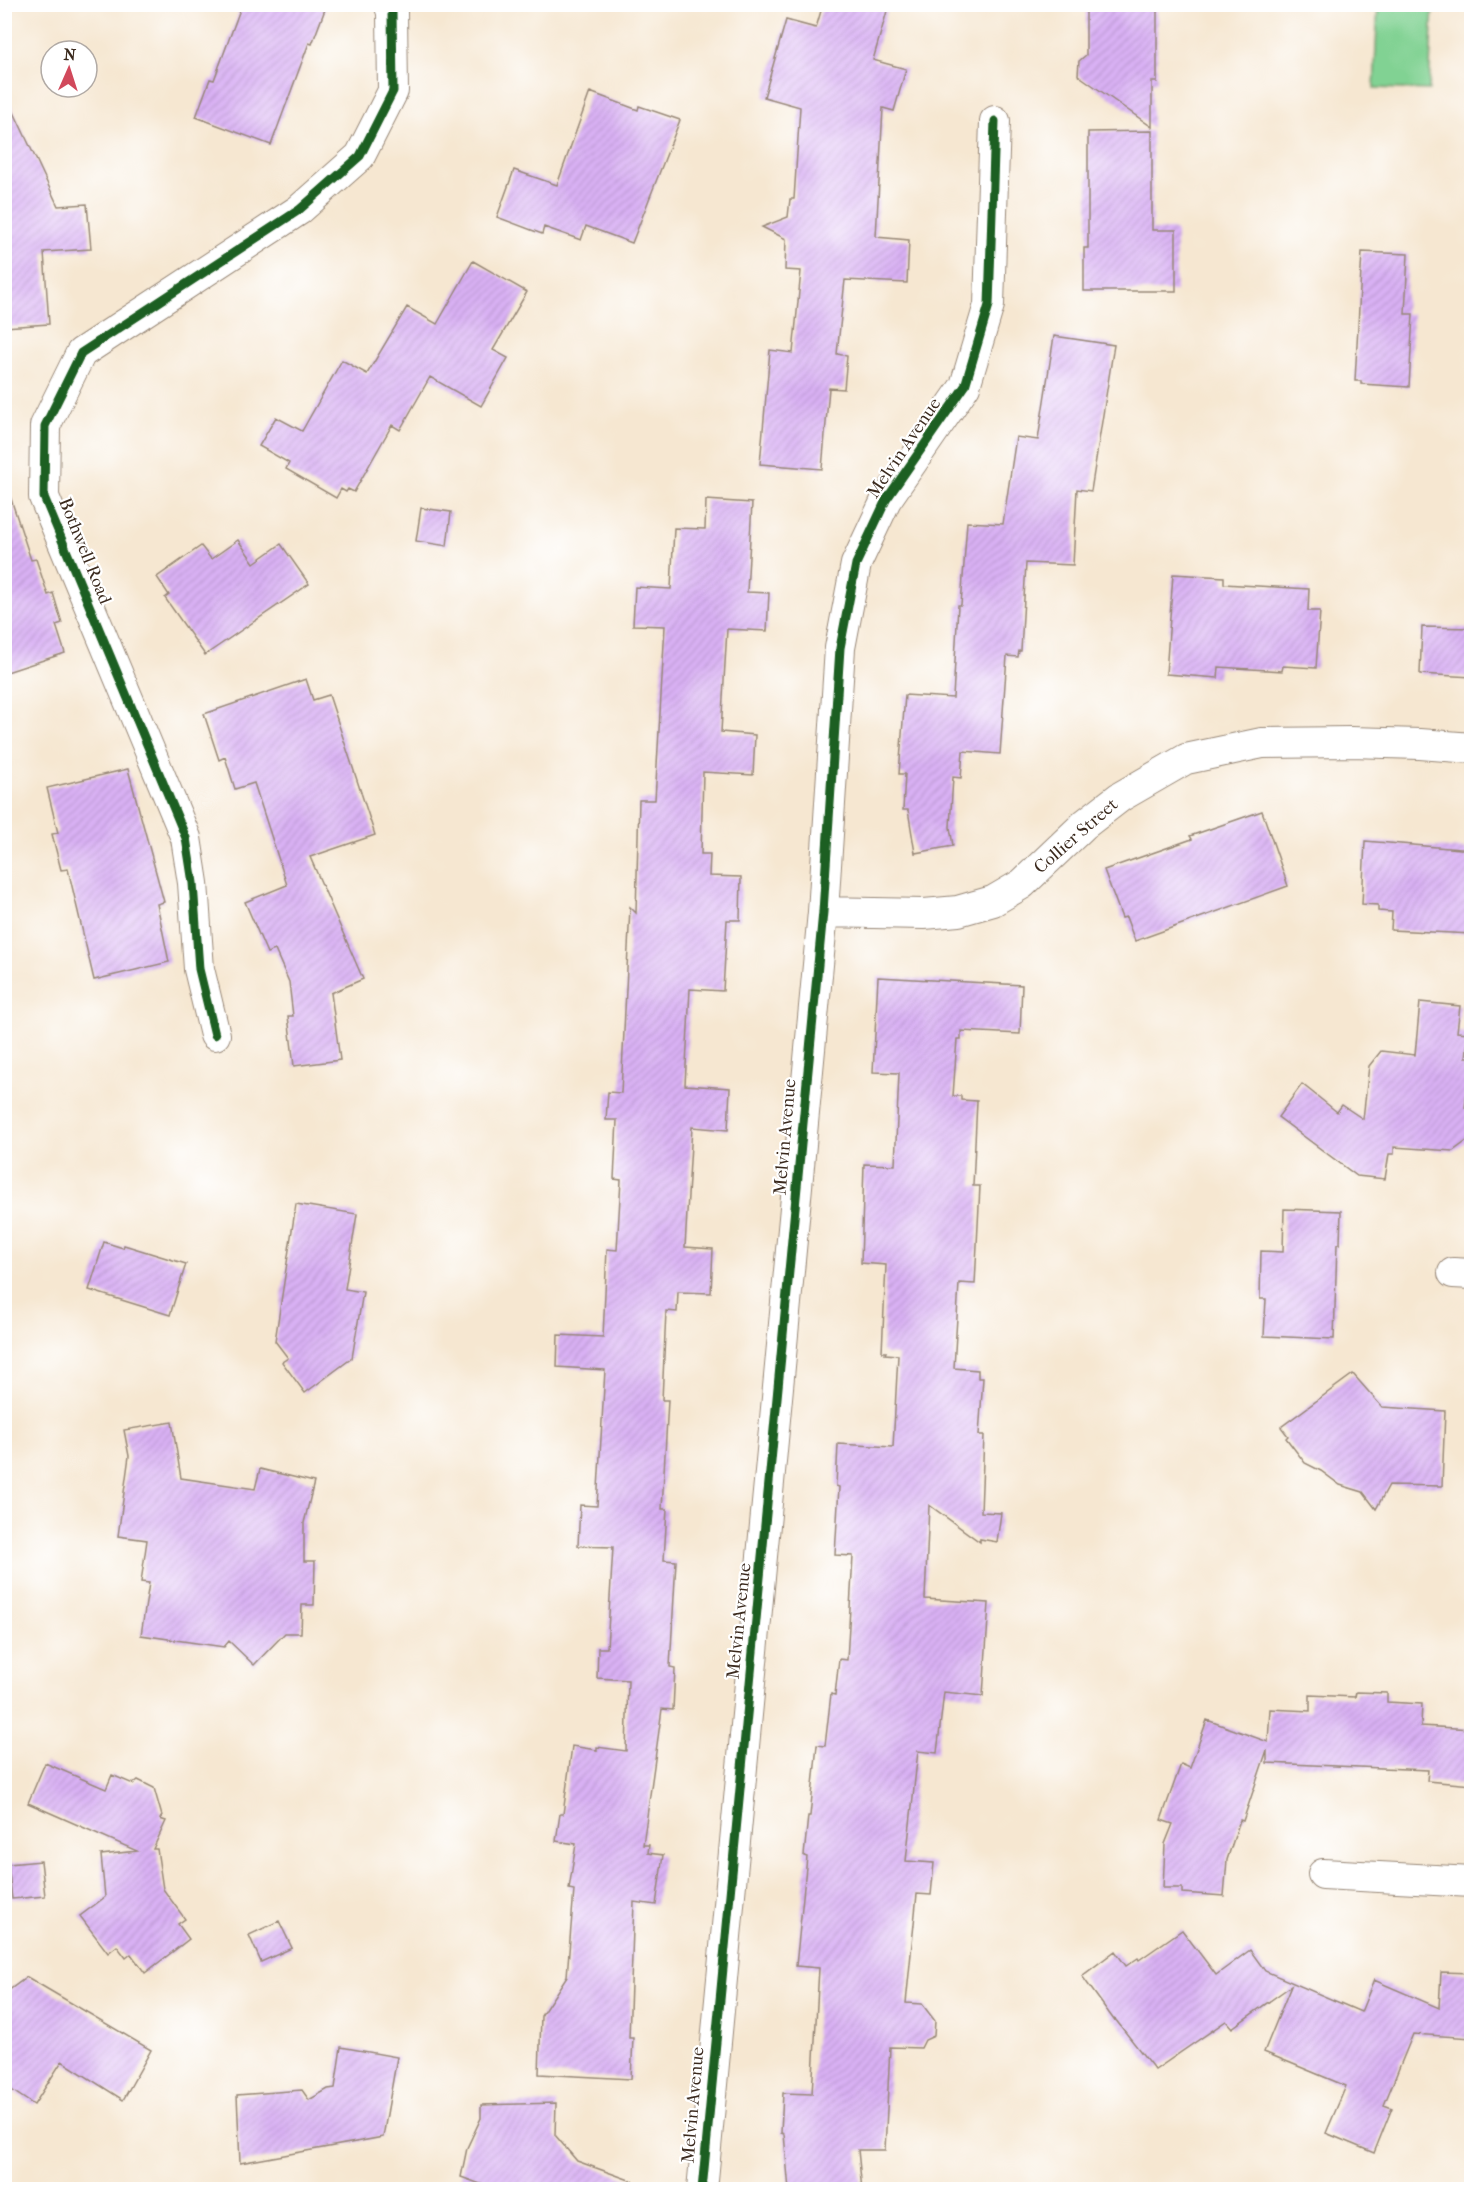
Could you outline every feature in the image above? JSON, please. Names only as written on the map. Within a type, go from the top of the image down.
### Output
[{"type":"street","name":"Bothwell Road","points":[[215,1035],[199,969],[193,883],[186,838],[44,497],[45,426],[81,353],[299,210],[360,156],[393,91],[392,12],[389,4]]},
{"type":"street","name":"Melvin Avenue","points":[[702,2190],[823,912],[840,648],[856,564],[886,500],[965,386],[988,305],[995,121]]},
{"type":"street","name":"Collier Street","points":[[823,912],[924,914],[958,911],[993,901],[1022,884],[1085,824],[1120,797],[1186,759],[1270,743],[1409,743],[1472,748]]},
{"type":"street","points":[[1323,1874],[1472,1882]]},
{"type":"green space","points":[[1378,5],[1433,5],[1429,90],[1374,88]]},
{"type":"building","points":[[242,4],[327,4],[312,44],[309,43],[271,145],[196,117],[210,79],[214,80]]},
{"type":"building","points":[[823,4],[889,4],[873,60],[906,69],[894,111],[883,108],[876,237],[909,240],[907,283],[845,280],[837,354],[847,356],[844,389],[829,388],[822,469],[760,464],[770,350],[793,353],[801,271],[785,270],[786,239],[762,227],[788,217],[790,199],[794,199],[800,107],[764,97],[786,20],[816,28]]},
{"type":"building","points":[[1086,4],[1157,4],[1157,82],[1152,82],[1152,127],[1078,75],[1079,61],[1086,55]]},
{"type":"building","points":[[4,91],[58,206],[87,204],[91,249],[44,252],[49,324],[4,327]]},
{"type":"building","points":[[590,92],[638,110],[639,106],[680,120],[632,243],[586,226],[581,240],[544,227],[542,234],[497,217],[514,170],[557,185]]},
{"type":"building","points":[[1152,131],[1152,230],[1176,230],[1176,291],[1084,291],[1084,248],[1088,248],[1088,132]]},
{"type":"building","points":[[1362,252],[1408,254],[1405,314],[1413,314],[1409,387],[1361,384],[1361,381],[1355,381]]},
{"type":"building","points":[[473,261],[527,292],[493,350],[508,358],[481,406],[430,377],[400,430],[392,425],[354,492],[341,489],[336,498],[286,469],[289,463],[259,446],[276,417],[302,431],[342,360],[367,374],[407,307],[437,324]]},
{"type":"building","points":[[1054,336],[1114,345],[1091,491],[1077,489],[1073,565],[1026,563],[1021,651],[1018,657],[1007,656],[1000,754],[963,751],[961,778],[953,777],[950,827],[953,846],[915,853],[908,810],[903,810],[905,774],[899,774],[905,695],[953,698],[958,605],[961,605],[967,522],[1003,524],[1016,437],[1038,440]]},
{"type":"building","points":[[10,496],[31,560],[36,559],[48,595],[53,593],[62,623],[56,625],[65,653],[4,673],[4,497]]},
{"type":"building","points":[[706,500],[752,503],[747,592],[769,593],[767,631],[727,629],[721,732],[755,735],[753,775],[703,772],[701,854],[710,854],[709,876],[741,877],[740,920],[727,920],[723,991],[690,989],[685,1085],[730,1088],[728,1130],[692,1127],[685,1247],[713,1249],[711,1293],[678,1292],[677,1312],[666,1311],[662,1400],[668,1400],[662,1509],[667,1509],[664,1560],[676,1561],[670,1667],[675,1668],[673,1710],[662,1709],[643,1845],[649,1845],[648,1853],[663,1855],[656,1905],[634,1902],[629,2038],[633,2038],[631,2079],[539,2074],[541,2016],[567,1976],[574,1890],[569,1889],[576,1844],[556,1841],[560,1814],[563,1814],[572,1746],[626,1751],[628,1680],[597,1678],[598,1648],[607,1648],[613,1547],[578,1546],[580,1505],[597,1506],[605,1370],[557,1367],[558,1335],[603,1337],[607,1249],[617,1250],[621,1180],[614,1179],[617,1120],[606,1120],[608,1092],[621,1093],[630,907],[636,913],[639,800],[655,800],[665,626],[633,625],[635,587],[671,589],[674,528],[705,529]]},
{"type":"building","points":[[421,508],[451,512],[447,546],[416,541]]},
{"type":"building","points":[[238,540],[254,563],[281,544],[309,584],[205,655],[165,598],[169,595],[157,577],[201,546],[211,559]]},
{"type":"building","points":[[1173,574],[1224,577],[1224,584],[1309,589],[1308,611],[1320,611],[1316,668],[1283,666],[1282,671],[1219,667],[1218,678],[1166,674]]},
{"type":"building","points":[[1422,627],[1472,628],[1472,677],[1420,674]]},
{"type":"building","points":[[306,679],[313,700],[329,695],[375,835],[310,857],[363,979],[331,993],[340,1060],[294,1066],[288,1016],[293,1016],[289,982],[275,950],[267,953],[245,902],[287,885],[254,783],[235,789],[225,757],[219,760],[204,714]]},
{"type":"building","points":[[128,769],[164,902],[157,904],[169,962],[94,980],[68,869],[61,870],[52,834],[58,833],[47,788]]},
{"type":"building","points":[[1262,811],[1288,886],[1135,941],[1126,917],[1122,918],[1104,870]]},
{"type":"building","points":[[1365,841],[1472,850],[1472,934],[1391,930],[1392,912],[1378,911],[1378,905],[1362,904]]},
{"type":"building","points":[[878,977],[1022,985],[1020,1034],[961,1031],[961,1039],[957,1039],[953,1096],[961,1096],[961,1100],[977,1101],[973,1186],[980,1186],[975,1284],[959,1283],[954,1368],[978,1370],[978,1378],[983,1378],[979,1435],[984,1435],[981,1512],[1001,1513],[997,1542],[980,1539],[980,1542],[929,1505],[925,1599],[989,1603],[983,1696],[944,1692],[937,1753],[918,1751],[906,1861],[934,1863],[931,1895],[917,1894],[906,2003],[922,2004],[935,2021],[934,2036],[925,2040],[921,2048],[890,2047],[885,2150],[858,2150],[862,2190],[789,2190],[784,2134],[781,2133],[783,2093],[812,2094],[819,1968],[796,1966],[807,1857],[804,1856],[808,1816],[810,1816],[817,1745],[825,1746],[831,1694],[835,1695],[839,1659],[847,1660],[853,1556],[835,1555],[839,1487],[836,1486],[838,1444],[893,1447],[898,1355],[882,1352],[886,1265],[861,1263],[864,1164],[895,1165],[899,1073],[873,1072]]},
{"type":"building","points":[[1420,1002],[1460,1006],[1457,1032],[1469,1033],[1466,1057],[1471,1057],[1465,1108],[1472,1109],[1472,1137],[1453,1151],[1394,1147],[1394,1154],[1389,1154],[1385,1179],[1357,1176],[1278,1117],[1302,1084],[1337,1112],[1342,1105],[1363,1119],[1369,1066],[1381,1051],[1415,1055]]},
{"type":"building","points":[[296,1204],[357,1214],[345,1289],[363,1292],[352,1358],[305,1393],[282,1362],[288,1358],[275,1341]]},
{"type":"building","points":[[1284,1209],[1341,1211],[1340,1244],[1337,1244],[1334,1339],[1264,1336],[1266,1299],[1260,1299],[1261,1251],[1283,1252]]},
{"type":"building","points":[[104,1242],[123,1248],[124,1245],[186,1264],[170,1315],[89,1290]]},
{"type":"building","points":[[1353,1374],[1382,1407],[1445,1411],[1442,1486],[1389,1485],[1376,1509],[1363,1492],[1340,1485],[1305,1463],[1286,1438],[1288,1436],[1281,1427]]},
{"type":"building","points":[[172,1422],[181,1478],[255,1489],[260,1469],[314,1482],[304,1523],[304,1561],[315,1561],[314,1605],[302,1605],[301,1633],[285,1633],[254,1665],[229,1641],[224,1647],[141,1635],[149,1583],[141,1582],[147,1540],[118,1536],[129,1456],[124,1430]]},
{"type":"building","points":[[1356,1692],[1387,1693],[1387,1702],[1422,1704],[1421,1726],[1472,1729],[1472,1785],[1427,1781],[1428,1770],[1267,1763],[1267,1750],[1227,1860],[1224,1896],[1182,1893],[1182,1888],[1163,1888],[1165,1844],[1173,1824],[1161,1820],[1181,1764],[1190,1768],[1207,1720],[1268,1742],[1270,1709],[1310,1711],[1310,1695],[1355,1697]]},
{"type":"building","points":[[45,1763],[106,1789],[112,1775],[133,1784],[138,1780],[154,1788],[162,1816],[160,1819],[166,1821],[153,1849],[157,1849],[163,1889],[185,1919],[178,1924],[189,1939],[145,1973],[131,1954],[126,1958],[117,1946],[108,1953],[80,1916],[105,1897],[101,1855],[137,1851],[28,1803]]},
{"type":"building","points":[[41,1861],[45,1896],[12,1899],[8,1864]]},
{"type":"building","points":[[279,1921],[292,1948],[261,1962],[249,1935]]},
{"type":"building","points":[[1182,1930],[1216,1975],[1250,1950],[1265,1971],[1361,2012],[1374,1980],[1439,2008],[1441,1972],[1472,1973],[1472,2038],[1413,2034],[1384,2105],[1392,2108],[1374,2153],[1326,2133],[1346,2086],[1264,2052],[1291,1986],[1232,2028],[1226,2021],[1155,2070],[1082,1976],[1115,1951],[1126,1966],[1138,1958],[1139,1960]]},
{"type":"building","points":[[27,1977],[151,2050],[123,2100],[62,2061],[34,2105],[4,2085],[4,1994]]},
{"type":"building","points":[[341,2047],[397,2057],[383,2137],[240,2163],[237,2095],[302,2090],[309,2100],[328,2089],[335,2088]]},
{"type":"building","points":[[556,2103],[555,2135],[577,2161],[646,2186],[645,2190],[497,2190],[461,2177],[467,2148],[481,2118],[481,2105]]},
{"type":"cycle path","points":[[215,1035],[199,969],[193,883],[186,838],[44,497],[45,426],[81,353],[299,210],[360,156],[393,91],[392,12],[389,4]]},
{"type":"cycle path","points":[[702,2190],[823,912],[840,648],[856,564],[886,500],[965,386],[989,305],[995,121]]}]
